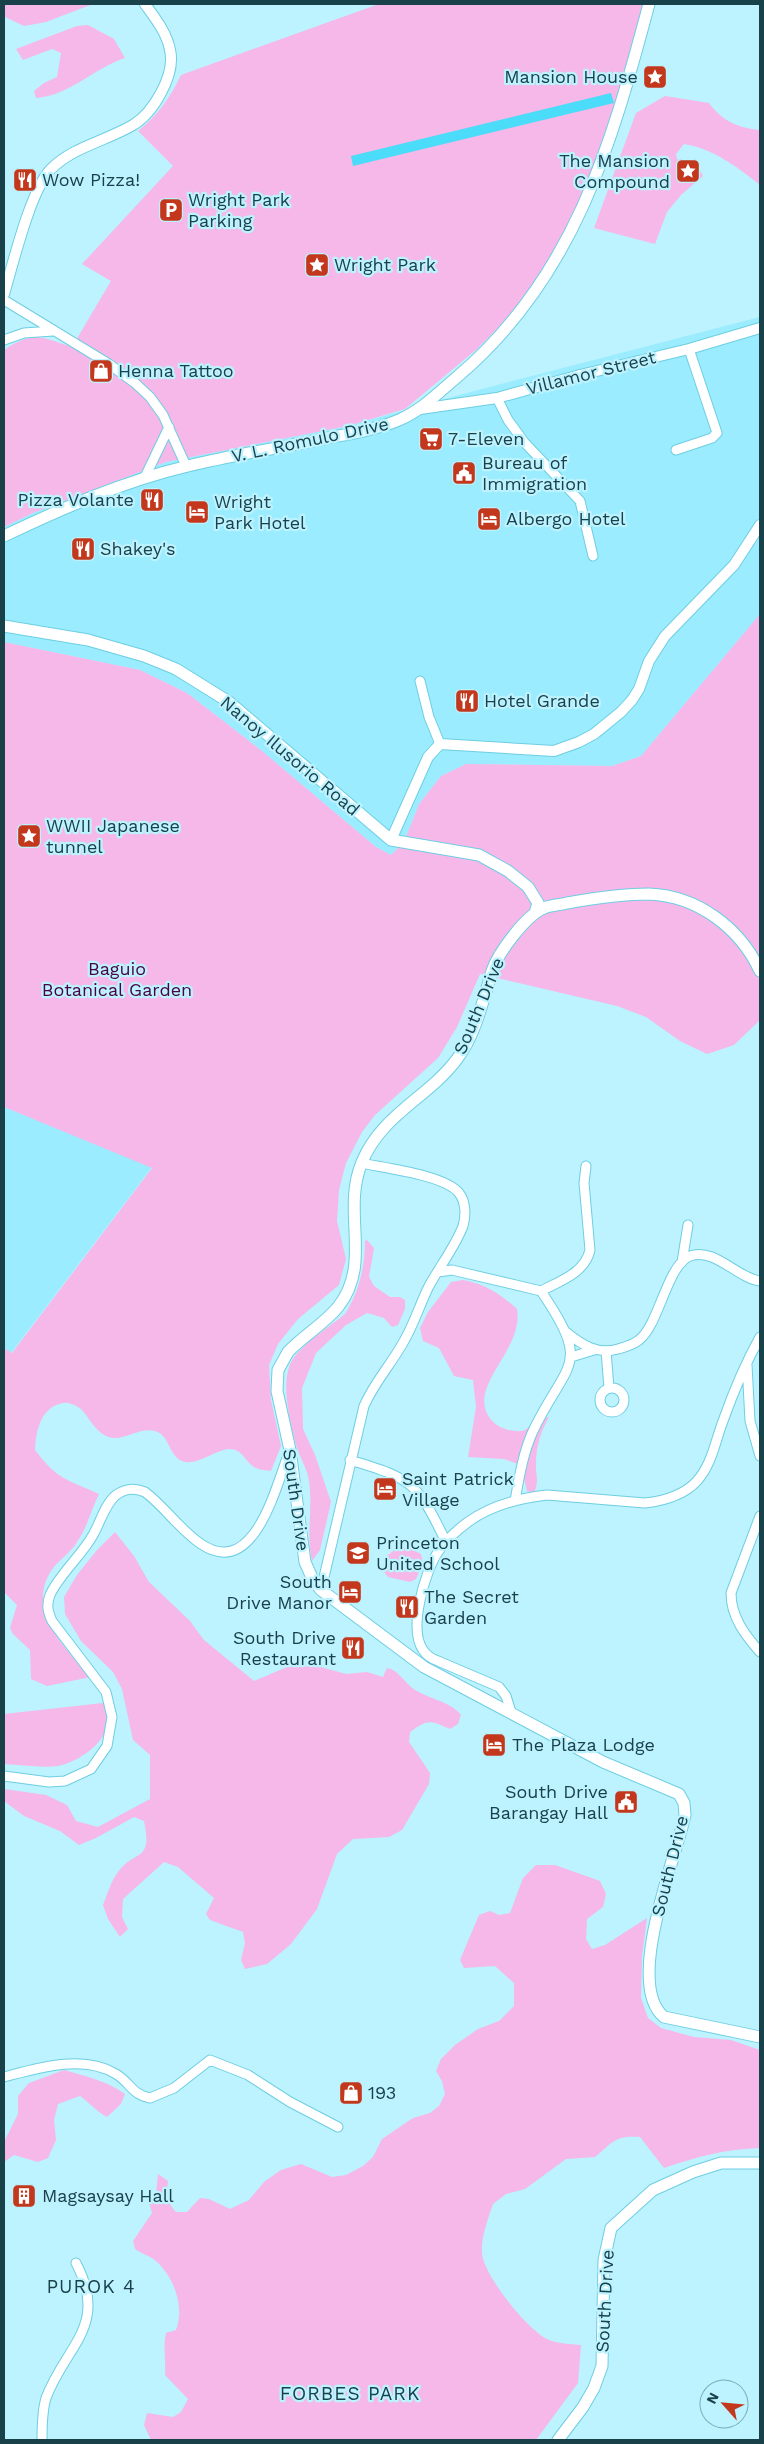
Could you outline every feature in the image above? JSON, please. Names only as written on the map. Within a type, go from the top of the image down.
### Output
[{"type":"main road","name":"V. L. Romulo Drive","points":[[4,536],[82,501],[145,478],[186,466],[356,433],[397,421],[420,409],[490,347],[515,320],[552,268],[586,202],[604,157],[625,94],[649,4]]},
{"type":"main road","name":"Nanoy Ilusorio Road","points":[[4,626],[88,640],[119,648],[189,677],[230,702],[391,840]]},
{"type":"main road","points":[[391,840],[479,855],[508,871],[535,896],[540,910],[601,897],[636,894],[672,896],[708,911],[724,923],[748,950],[760,971]]},
{"type":"main road","name":"South Drive","points":[[540,910],[515,935],[495,964],[473,1027],[458,1058],[433,1084],[391,1118],[369,1147],[361,1163],[354,1186],[352,1203],[356,1251],[352,1280],[338,1306],[288,1352],[278,1370],[277,1391],[290,1450],[304,1562],[312,1580],[321,1590],[424,1667],[603,1762],[679,1794],[684,1803],[685,1815],[657,1910],[652,1944],[652,1997],[657,2011],[664,2017],[760,2037]]},
{"type":"main road","name":"South Drive","points":[[558,2440],[584,2407],[594,2388],[602,2366],[604,2260],[611,2228],[653,2190],[693,2172],[721,2163],[760,2164]]},
{"type":"street","points":[[4,294],[26,221],[41,183],[49,171],[83,148],[134,125],[149,110],[162,90],[169,71],[170,50],[160,26],[145,4]]},
{"type":"street","points":[[4,300],[109,364],[135,383],[157,406],[169,427],[186,466]]},
{"type":"street","name":"Villamor Street","points":[[420,409],[497,398],[580,375],[689,349],[760,328]]},
{"type":"street","points":[[4,340],[24,333],[53,331]]},
{"type":"street","points":[[676,450],[712,438],[717,433],[689,349]]},
{"type":"street","points":[[497,398],[508,420],[524,442],[580,501],[593,556]]},
{"type":"street","points":[[145,478],[169,427]]},
{"type":"street","points":[[440,744],[554,751],[594,734],[622,712],[632,700],[649,662],[665,636],[734,565],[760,525]]},
{"type":"street","points":[[420,681],[429,717],[440,744]]},
{"type":"street","points":[[391,840],[428,757],[440,744]]},
{"type":"street","points":[[321,1590],[364,1406],[371,1388],[404,1341],[463,1224],[464,1202],[459,1192],[437,1180],[361,1163]]},
{"type":"street","points":[[438,1272],[452,1270],[541,1291],[580,1269],[588,1258],[590,1250],[584,1183],[586,1166]]},
{"type":"street","points":[[571,1357],[594,1350],[606,1351],[626,1347],[639,1340],[645,1334],[682,1262],[688,1225]]},
{"type":"street","points":[[682,1262],[688,1257],[703,1255],[760,1280]]},
{"type":"street","points":[[443,1263],[452,1270]]},
{"type":"street","points":[[515,1501],[525,1454],[533,1431],[566,1374],[571,1357],[566,1332],[541,1291]]},
{"type":"street","points":[[566,1332],[594,1350]]},
{"type":"street","points":[[511,1712],[506,1696],[500,1687],[429,1657],[422,1649],[418,1626],[421,1593],[430,1566],[446,1542],[468,1522],[480,1514],[515,1501],[547,1495],[645,1503],[658,1501],[683,1492],[696,1482],[710,1460],[718,1433],[747,1361],[760,1337]]},
{"type":"street","points":[[606,1351],[609,1388]]},
{"type":"street","points":[[747,1361],[750,1421],[760,1456]]},
{"type":"street","points":[[4,1776],[50,1782],[64,1781],[91,1769],[107,1746],[112,1718],[106,1692],[52,1621],[48,1612],[48,1603],[51,1594],[83,1551],[115,1497],[124,1490],[135,1488],[145,1492],[202,1544],[220,1552],[228,1552],[245,1544],[259,1526],[290,1450]]},
{"type":"street","points":[[350,1460],[391,1473],[410,1484],[423,1499],[446,1542]]},
{"type":"street","points":[[760,1516],[731,1593],[731,1604],[740,1625],[760,1652]]},
{"type":"street","points":[[4,2077],[56,2066],[89,2065],[115,2073],[132,2090],[150,2098],[174,2088],[210,2060],[248,2075],[290,2102],[338,2127]]},
{"type":"street","points":[[42,2440],[46,2400],[87,2322],[89,2303],[83,2276],[76,2263]]},
{"type":"shaded area","points":[[611,93],[614,103],[353,166],[351,156]]},
{"type":"shaded area","points":[[760,317],[760,614],[641,756],[612,766],[466,764],[441,776],[419,804],[404,842],[391,855],[376,847],[262,751],[187,693],[140,670],[4,642],[4,527],[33,513],[166,462],[348,426],[463,394]]},
{"type":"shaded area","points":[[4,1107],[152,1167],[11,1353],[4,1348]]},
{"type":"green space","points":[[4,4],[93,4],[46,22],[24,26],[5,17]]},
{"type":"green space","name":"Wright Park","points":[[379,4],[643,4],[617,114],[583,201],[550,266],[510,316],[477,349],[405,409],[348,426],[166,462],[33,513],[4,527],[4,350],[23,340],[38,337],[72,347],[111,281],[82,264],[173,166],[138,131],[163,106],[181,75]]},
{"type":"green space","points":[[88,25],[114,39],[125,58],[59,92],[36,98],[34,91],[44,83],[57,77],[61,53],[52,49],[23,60],[16,49],[77,26]]},
{"type":"green space","points":[[665,96],[709,103],[725,119],[738,125],[760,130],[760,185],[715,154],[684,144],[676,154],[677,159],[684,163],[697,165],[703,176],[681,195],[667,212],[655,244],[594,228],[636,113]]},
{"type":"green space","name":"Baguio Botanical Garden","points":[[760,614],[760,1020],[734,1045],[707,1054],[680,1041],[646,1017],[617,1006],[480,974],[457,1027],[438,1058],[375,1115],[362,1132],[346,1163],[339,1190],[337,1221],[346,1259],[339,1285],[298,1319],[278,1344],[269,1365],[271,1400],[281,1446],[271,1471],[261,1470],[252,1466],[238,1451],[229,1449],[193,1462],[182,1461],[174,1454],[164,1437],[155,1431],[142,1431],[117,1438],[104,1435],[81,1409],[70,1404],[56,1405],[49,1409],[41,1420],[38,1427],[35,1450],[63,1478],[99,1494],[80,1537],[71,1550],[51,1571],[45,1586],[43,1600],[46,1615],[52,1628],[71,1655],[91,1677],[47,1686],[31,1679],[30,1650],[13,1634],[10,1628],[17,1605],[4,1592],[4,1348],[12,1353],[152,1168],[4,1107],[4,642],[140,670],[187,693],[262,751],[376,847],[391,855],[404,842],[419,804],[441,776],[466,764],[612,766],[641,756]]},
{"type":"green space","points":[[367,1240],[374,1248],[369,1277],[374,1286],[390,1297],[400,1297],[405,1300],[405,1309],[398,1325],[392,1327],[384,1318],[367,1313],[346,1325],[316,1353],[302,1388],[303,1429],[315,1455],[331,1502],[320,1550],[312,1561],[310,1551],[309,1481],[296,1445],[291,1424],[286,1387],[287,1375],[290,1365],[300,1350],[345,1314],[350,1306],[360,1279],[365,1241]]},
{"type":"green space","points":[[463,1280],[492,1290],[517,1309],[516,1331],[490,1380],[484,1399],[485,1407],[492,1421],[505,1429],[522,1431],[537,1420],[549,1417],[541,1433],[538,1445],[536,1457],[537,1481],[534,1493],[527,1491],[521,1465],[504,1459],[468,1457],[476,1407],[473,1380],[454,1376],[439,1348],[423,1341],[420,1328],[428,1312],[451,1282]]},
{"type":"green space","points":[[115,1532],[134,1556],[149,1582],[190,1621],[204,1640],[254,1681],[287,1667],[317,1666],[346,1674],[367,1672],[383,1677],[387,1668],[397,1673],[417,1691],[450,1706],[461,1715],[458,1724],[450,1729],[429,1722],[410,1732],[409,1742],[430,1773],[429,1784],[402,1830],[389,1837],[353,1839],[337,1854],[317,1909],[291,1944],[267,1964],[245,1969],[241,1960],[245,1943],[243,1932],[210,1920],[206,1914],[214,1898],[178,1867],[164,1862],[123,1899],[122,1917],[128,1929],[120,1937],[108,1919],[103,1905],[118,1872],[144,1850],[146,1834],[144,1821],[134,1817],[79,1845],[60,1831],[24,1816],[4,1801],[4,1789],[46,1795],[67,1805],[76,1821],[98,1827],[150,1799],[150,1755],[133,1740],[122,1689],[113,1672],[81,1641],[65,1614],[64,1597],[77,1575],[97,1550]]},
{"type":"green space","points":[[398,1547],[409,1548],[421,1554],[423,1563],[416,1579],[410,1582],[388,1577],[382,1569],[387,1556]]},
{"type":"green space","points":[[103,1703],[109,1714],[109,1723],[105,1732],[93,1748],[76,1760],[58,1766],[38,1767],[4,1764],[4,1714]]},
{"type":"green space","points":[[536,1865],[555,1865],[600,1881],[606,1894],[603,1907],[587,1919],[586,1939],[592,1949],[605,1945],[647,1918],[642,1956],[641,1998],[648,2018],[661,2028],[694,2037],[731,2040],[760,2050],[760,2148],[711,2154],[664,2168],[640,2137],[620,2138],[595,2157],[566,2159],[525,2189],[506,2194],[493,2204],[482,2246],[484,2262],[489,2274],[507,2300],[539,2334],[555,2342],[581,2345],[578,2383],[536,2440],[151,2440],[144,2425],[147,2413],[173,2417],[181,2412],[188,2399],[165,2375],[166,2333],[176,2330],[179,2312],[173,2284],[154,2259],[135,2249],[133,2241],[152,2213],[148,2199],[156,2193],[158,2174],[168,2181],[168,2198],[176,2212],[187,2212],[200,2198],[209,2199],[230,2209],[249,2200],[264,2182],[281,2170],[301,2164],[332,2177],[346,2175],[363,2166],[373,2157],[382,2139],[413,2118],[430,2113],[439,2106],[445,2094],[442,2081],[436,2071],[441,2059],[455,2045],[478,2029],[499,2021],[514,2006],[514,1983],[495,1966],[464,1968],[460,1960],[479,1915],[490,1911],[499,1915],[510,1913],[523,1878]]},
{"type":"green space","points":[[64,2070],[96,2079],[118,2089],[125,2094],[121,2104],[107,2117],[80,2096],[58,2104],[54,2120],[56,2140],[48,2158],[38,2162],[14,2155],[4,2162],[4,2142],[18,2114],[18,2096],[29,2083]]},
{"type":"place","name":"Mansion House","points":[[655,77]]},
{"type":"place","name":"The Mansion Compound","points":[[688,171]]},
{"type":"place","name":"Wow Pizza!","points":[[25,180]]},
{"type":"place","name":"Wright Park Parking","points":[[171,210]]},
{"type":"place","name":"Wright Park","points":[[317,265]]},
{"type":"place","name":"Henna Tattoo","points":[[101,371]]},
{"type":"place","name":"7-Eleven","points":[[431,439]]},
{"type":"place","name":"Bureau of Immigration","points":[[464,473]]},
{"type":"place","name":"Pizza Volante","points":[[152,500]]},
{"type":"place","name":"Wright Park Hotel","points":[[197,512]]},
{"type":"place","name":"Albergo Hotel","points":[[489,519]]},
{"type":"place","name":"Shakey's","points":[[83,549]]},
{"type":"place","name":"Hotel Grande","points":[[467,701]]},
{"type":"place","name":"WWII Japanese tunnel","points":[[29,836]]},
{"type":"place","name":"Saint Patrick Village","points":[[385,1489]]},
{"type":"place","name":"Princeton United School","points":[[358,1553]]},
{"type":"place","name":"South Drive Manor","points":[[350,1592]]},
{"type":"place","name":"The Secret Garden","points":[[407,1607]]},
{"type":"place","name":"South Drive Restaurant","points":[[353,1648]]},
{"type":"place","name":"The Plaza Lodge","points":[[494,1745]]},
{"type":"place","name":"South Drive Barangay Hall","points":[[626,1802]]},
{"type":"place","name":"193","points":[[351,2093]]},
{"type":"place","name":"Magsaysay Hall","points":[[24,2196]]},
{"type":"district","name":"PUROK 4","points":[[91,2286]]},
{"type":"district","name":"FORBES PARK","points":[[350,2393]]}]
